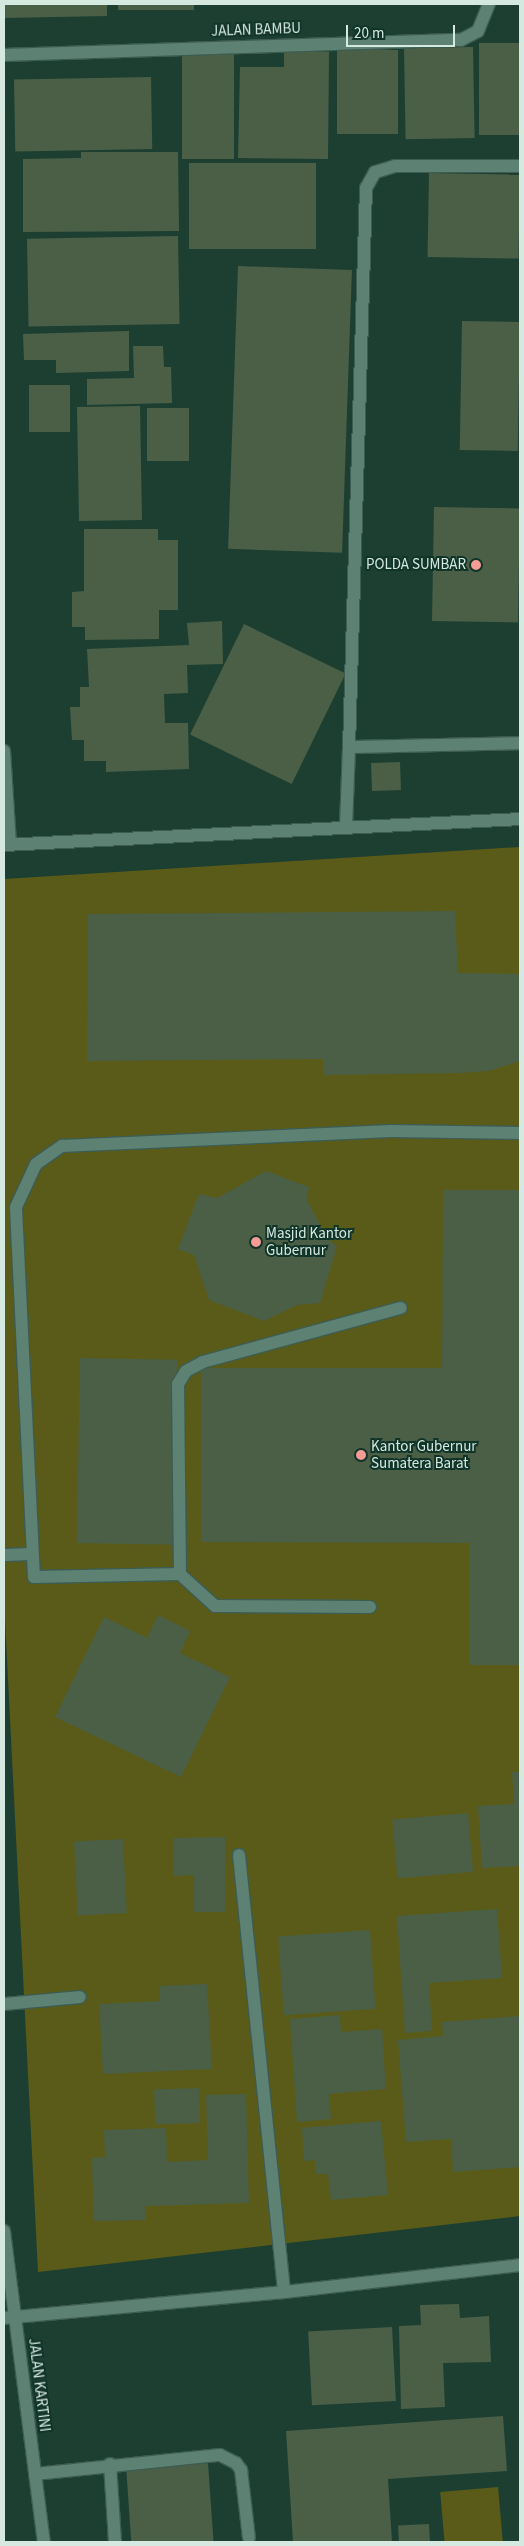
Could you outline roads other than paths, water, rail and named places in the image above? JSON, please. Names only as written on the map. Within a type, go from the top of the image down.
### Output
[{"type":"street","name":"JALAN BAMBU","points":[[4,55],[461,40],[478,31],[489,4]]},
{"type":"street","points":[[346,826],[368,182],[375,172],[395,166],[520,166]]},
{"type":"street","points":[[349,747],[520,742]]},
{"type":"street","points":[[4,751],[7,845],[346,826],[520,819]]},
{"type":"street","points":[[370,1608],[215,1606],[180,1574],[38,1579],[32,1572],[16,1207],[36,1164],[62,1146],[390,1131],[520,1133]]},
{"type":"street","points":[[180,1574],[178,1384],[186,1371],[203,1362],[401,1308]]},
{"type":"street","points":[[4,1555],[31,1554]]},
{"type":"street","points":[[239,1855],[284,2292]]},
{"type":"street","points":[[4,2004],[80,1997]]},
{"type":"street","name":"JALAN KARTINI","points":[[4,2231],[9,2317],[35,2474],[44,2542]]},
{"type":"street","points":[[9,2317],[284,2292],[520,2265]]},
{"type":"street","points":[[35,2474],[110,2464],[212,2455],[228,2458],[236,2463],[243,2477],[249,2538]]},
{"type":"street","points":[[110,2464],[115,2542]]},
{"type":"place","name":"POLDA SUMBAR","points":[[476,565]]},
{"type":"place","name":"Masjid Kantor Gubernur","points":[[256,1242]]},
{"type":"place","name":"Kantor Gubernur Sumatera Barat","points":[[361,1455]]}]
